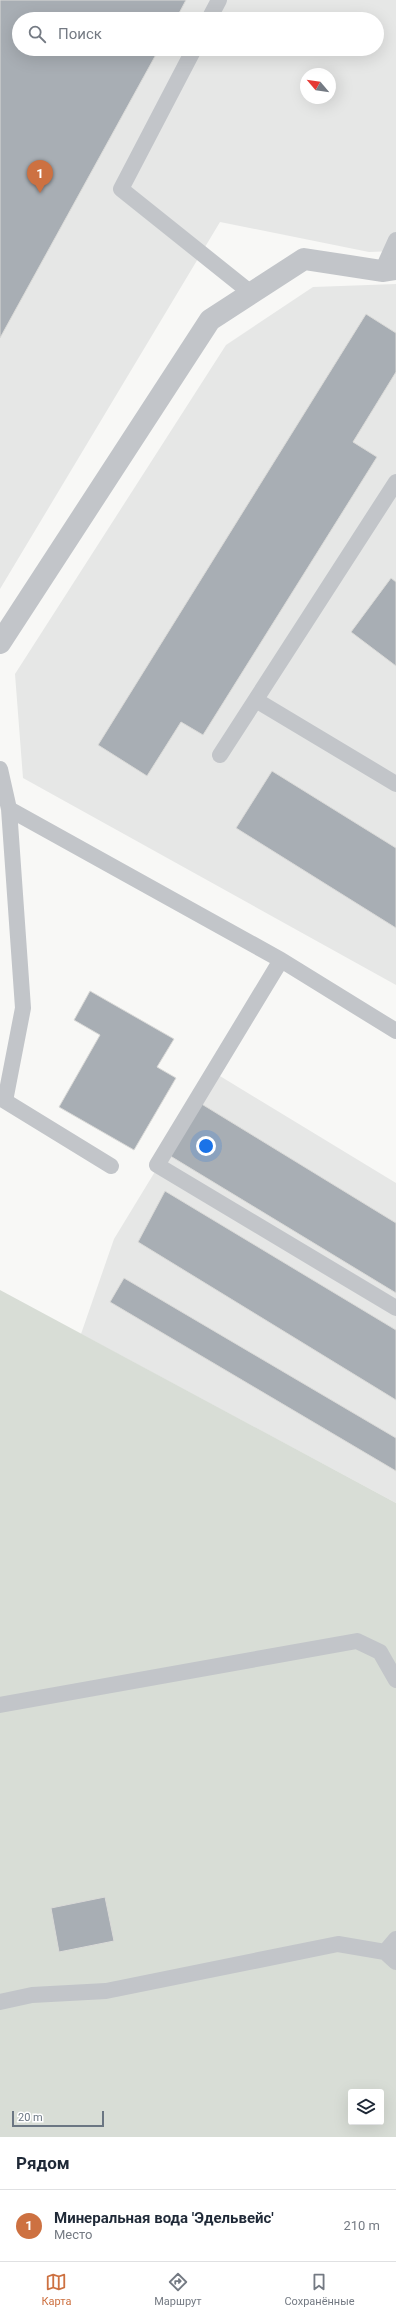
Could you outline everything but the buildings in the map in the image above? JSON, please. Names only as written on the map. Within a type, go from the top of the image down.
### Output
[{"type":"street","points":[[0,643],[210,320],[304,259],[389,270]]},
{"type":"lane","points":[[213,12],[219,0]]},
{"type":"lane","points":[[190,56],[121,190],[251,293]]},
{"type":"lane","points":[[389,270],[396,240]]},
{"type":"lane","points":[[220,755],[396,482]]},
{"type":"lane","points":[[256,700],[396,784]]},
{"type":"lane","points":[[0,769],[9,809],[23,1008],[5,1101],[111,1166]]},
{"type":"lane","points":[[9,809],[281,960],[396,1031]]},
{"type":"lane","points":[[281,960],[157,1165],[396,1308]]},
{"type":"lane","points":[[0,1706],[357,1640],[380,1652],[396,1680]]},
{"type":"lane","points":[[0,2002],[32,1995],[106,1991],[338,1944],[391,1957],[396,1938]]},
{"type":"shaded area","points":[[0,0],[396,0],[396,251],[369,252],[220,222],[0,589]]},
{"type":"shaded area","points":[[396,284],[396,985],[23,778],[15,674],[226,345],[313,287]]},
{"type":"shaded area","points":[[215,1073],[396,1183],[396,1503],[81,1334],[114,1239]]},
{"type":"shaded area","points":[[0,1290],[396,1503],[396,2137],[0,2137]]},
{"type":"place","name":"Минеральная вода 'Эдельвейс'","points":[[40,193]]}]
